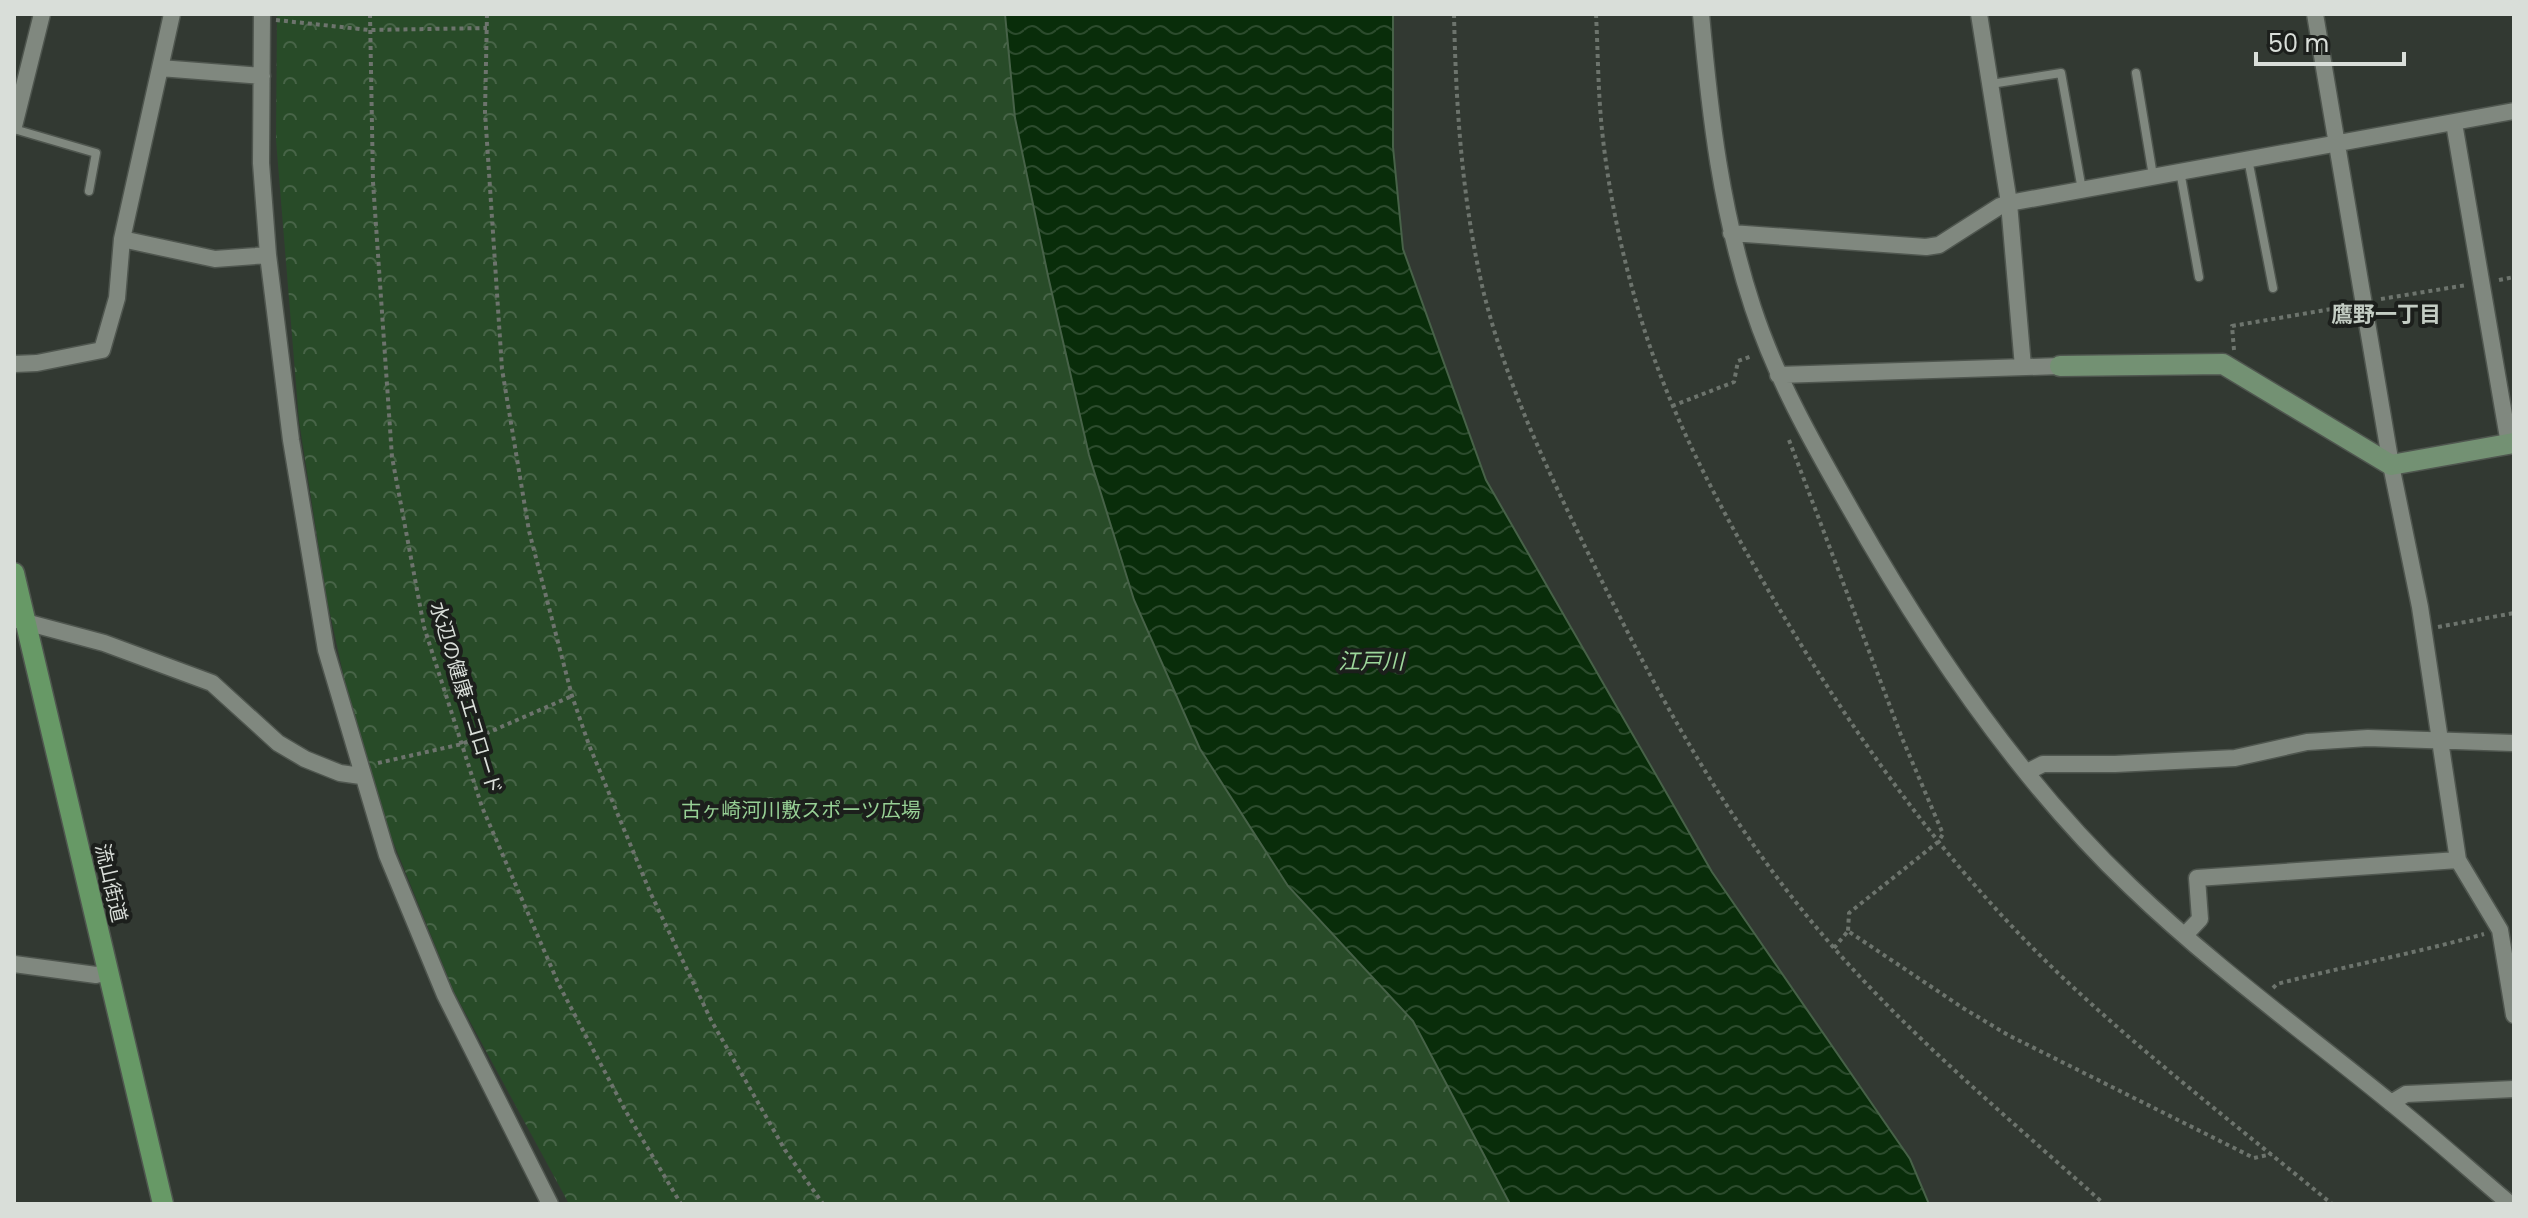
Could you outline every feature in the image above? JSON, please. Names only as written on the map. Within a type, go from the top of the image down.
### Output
[{"type":"main road","name":"流山街道","points":[[14,573],[20,620],[163,1204]]},
{"type":"street","points":[[14,127],[42,14]]},
{"type":"street","points":[[14,364],[37,363],[102,350],[117,298],[122,239],[172,14]]},
{"type":"street","points":[[1701,14],[1713,139],[1731,233],[1753,310],[1778,375],[1804,429],[1906,604],[1983,716],[2027,772],[2131,888],[2510,1204]]},
{"type":"street","points":[[1979,14],[2009,203],[2023,367]]},
{"type":"street","points":[[2315,14],[2391,465],[2423,629],[2458,860],[2500,930],[2514,1015]]},
{"type":"street","points":[[262,16],[261,163],[268,255],[291,440],[326,650],[387,855],[445,995],[550,1204]]},
{"type":"street","points":[[160,68],[262,76]]},
{"type":"street","points":[[1731,233],[1926,247],[1939,245],[2009,203],[2514,111]]},
{"type":"street","points":[[1778,375],[2223,364],[2391,465],[2511,444],[2454,123]]},
{"type":"street","points":[[122,239],[215,259],[268,255]]},
{"type":"street","points":[[20,620],[104,643],[212,683],[278,743],[305,759],[340,773],[361,776]]},
{"type":"street","points":[[2027,772],[2043,764],[2235,758],[2307,742],[2368,738],[2514,743]]},
{"type":"street","points":[[2185,935],[2200,919],[2197,878],[2458,860]]},
{"type":"street","points":[[14,964],[96,975],[108,972]]},
{"type":"street","points":[[2391,1103],[2406,1094],[2514,1089]]},
{"type":"lane","points":[[1990,84],[2061,73],[2082,190]]},
{"type":"lane","points":[[2136,73],[2153,176]]},
{"type":"lane","points":[[14,127],[96,153],[89,191]]},
{"type":"lane","points":[[2248,158],[2273,288]]},
{"type":"lane","points":[[2180,171],[2199,277]]},
{"type":"path","name":"水辺の健康エコロード","points":[[370,14],[373,182],[392,457],[424,627],[482,807],[559,985],[625,1110],[681,1204]]},
{"type":"path","points":[[487,14],[485,112],[502,369],[529,531],[572,696],[650,892],[711,1020],[785,1150],[823,1204]]},
{"type":"path","points":[[1454,14],[1459,136],[1471,229],[1488,306],[1525,421],[1629,637],[1676,724],[1756,848],[1834,948],[1920,1040],[2104,1204]]},
{"type":"path","points":[[1596,14],[1602,130],[1617,229],[1637,305],[1672,406],[1742,544],[1818,672],[1870,752],[1938,842],[2007,920],[2075,989],[2332,1204]]},
{"type":"path","points":[[262,16],[369,30],[487,28]]},
{"type":"path","points":[[1672,406],[1734,382],[1738,361]]},
{"type":"path","points":[[1785,429],[1902,738],[1943,834],[1938,842],[1849,913],[1848,931],[1834,948]]},
{"type":"path","points":[[2423,629],[2514,613]]},
{"type":"path","points":[[375,764],[462,744],[572,696]]},
{"type":"path","points":[[2260,998],[2277,984],[2362,962],[2428,950],[2500,930]]},
{"type":"path","points":[[1848,931],[1963,1008],[2022,1042],[2254,1158],[2272,1154]]},
{"type":"green space","name":"古ヶ崎河川敷スポーツ広場","points":[[277,14],[1005,14],[1015,118],[1048,276],[1089,455],[1134,600],[1200,749],[1288,886],[1413,1021],[1510,1204],[569,1204],[454,992],[390,834],[344,678],[327,600],[299,421],[276,140]]},
{"type":"water","name":"江戸川","points":[[1005,14],[1393,14],[1393,147],[1403,249],[1486,480],[1712,872],[1910,1159],[1929,1204],[1510,1204],[1413,1021],[1288,886],[1200,749],[1134,600],[1089,455],[1048,276],[1015,118]]},
{"type":"district","name":"鷹野一丁目","points":[[2386,314]]}]
